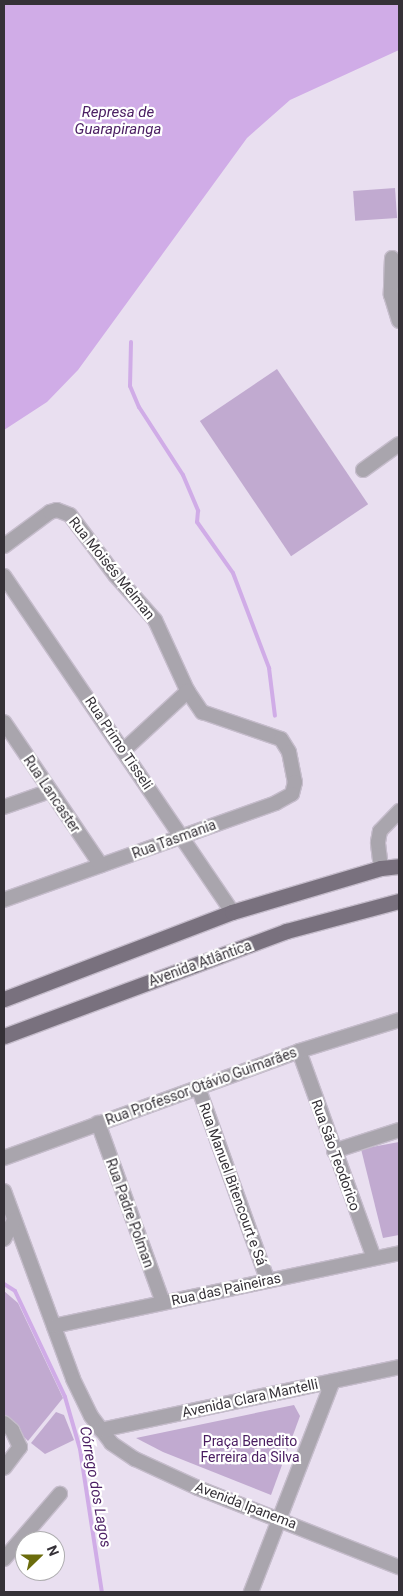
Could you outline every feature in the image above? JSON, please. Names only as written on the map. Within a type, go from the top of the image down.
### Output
[{"type":"main road","points":[[4,999],[232,912],[381,868],[399,866]]},
{"type":"main road","name":"Avenida Atlântica","points":[[4,1036],[286,931],[399,901]]},
{"type":"street","points":[[392,258],[399,321]]},
{"type":"street","points":[[363,470],[399,444]]},
{"type":"street","name":"Rua Moisés Melman","points":[[4,546],[50,512],[66,512],[156,620],[188,692]]},
{"type":"street","name":"Rua Primo Tisseli","points":[[4,576],[124,750],[232,912]]},
{"type":"street","points":[[124,750],[188,692]]},
{"type":"street","name":"Rua Tasmania","points":[[4,900],[259,810],[292,794],[295,782],[284,742],[272,734],[212,718],[202,712],[188,692]]},
{"type":"street","name":"Rua Lancaster","points":[[4,722],[101,865]]},
{"type":"street","points":[[4,807],[50,791]]},
{"type":"street","points":[[381,868],[378,842],[380,831],[399,811]]},
{"type":"street","name":"Rua Professor Otávio Guimarães","points":[[4,1158],[299,1051],[399,1020]]},
{"type":"street","name":"Rua São Teodorico","points":[[299,1051],[374,1258]]},
{"type":"street","name":"Rua Manuel Bitencourt e Sá","points":[[198,1087],[268,1280]]},
{"type":"street","name":"Rua Padre Polman","points":[[98,1123],[163,1303]]},
{"type":"street","points":[[334,1151],[399,1130]]},
{"type":"street","name":"Avenida Ipanema","points":[[4,1191],[72,1379],[111,1443],[135,1459],[399,1567]]},
{"type":"street","points":[[4,1239],[14,1220]]},
{"type":"street","name":"Rua das Paineiras","points":[[54,1326],[399,1253]]},
{"type":"street","name":"Avenida Clara Mantelli","points":[[102,1430],[399,1367]]},
{"type":"street","points":[[251,1592],[279,1518],[315,1435],[333,1381]]},
{"type":"street","points":[[4,1468],[20,1448],[8,1426]]},
{"type":"street","points":[[4,1559],[60,1494]]},
{"type":"green space","points":[[395,188],[397,218],[355,221],[353,191]]},
{"type":"green space","points":[[277,369],[368,504],[291,556],[200,421]]},
{"type":"green space","points":[[399,1142],[399,1235],[383,1238],[361,1149]]},
{"type":"green space","points":[[4,1291],[18,1303],[63,1398],[28,1441],[4,1417]]},
{"type":"green space","name":"Praça Benedito Ferreira da Silva","points":[[294,1405],[300,1416],[271,1495],[163,1452],[136,1438]]},
{"type":"green space","points":[[56,1412],[64,1415],[74,1440],[45,1454],[31,1443]]},
{"type":"water","name":"Represa de Guarapiranga","points":[[4,4],[399,4],[399,50],[290,100],[247,138],[78,370],[47,402],[4,430]]},
{"type":"waterway","points":[[131,342],[130,386],[139,407],[183,475],[198,511],[197,522],[233,573],[269,668],[275,716]]},
{"type":"waterway","name":"Córrego dos Lagos","points":[[4,1284],[15,1291],[65,1397],[80,1449],[102,1592]]}]
